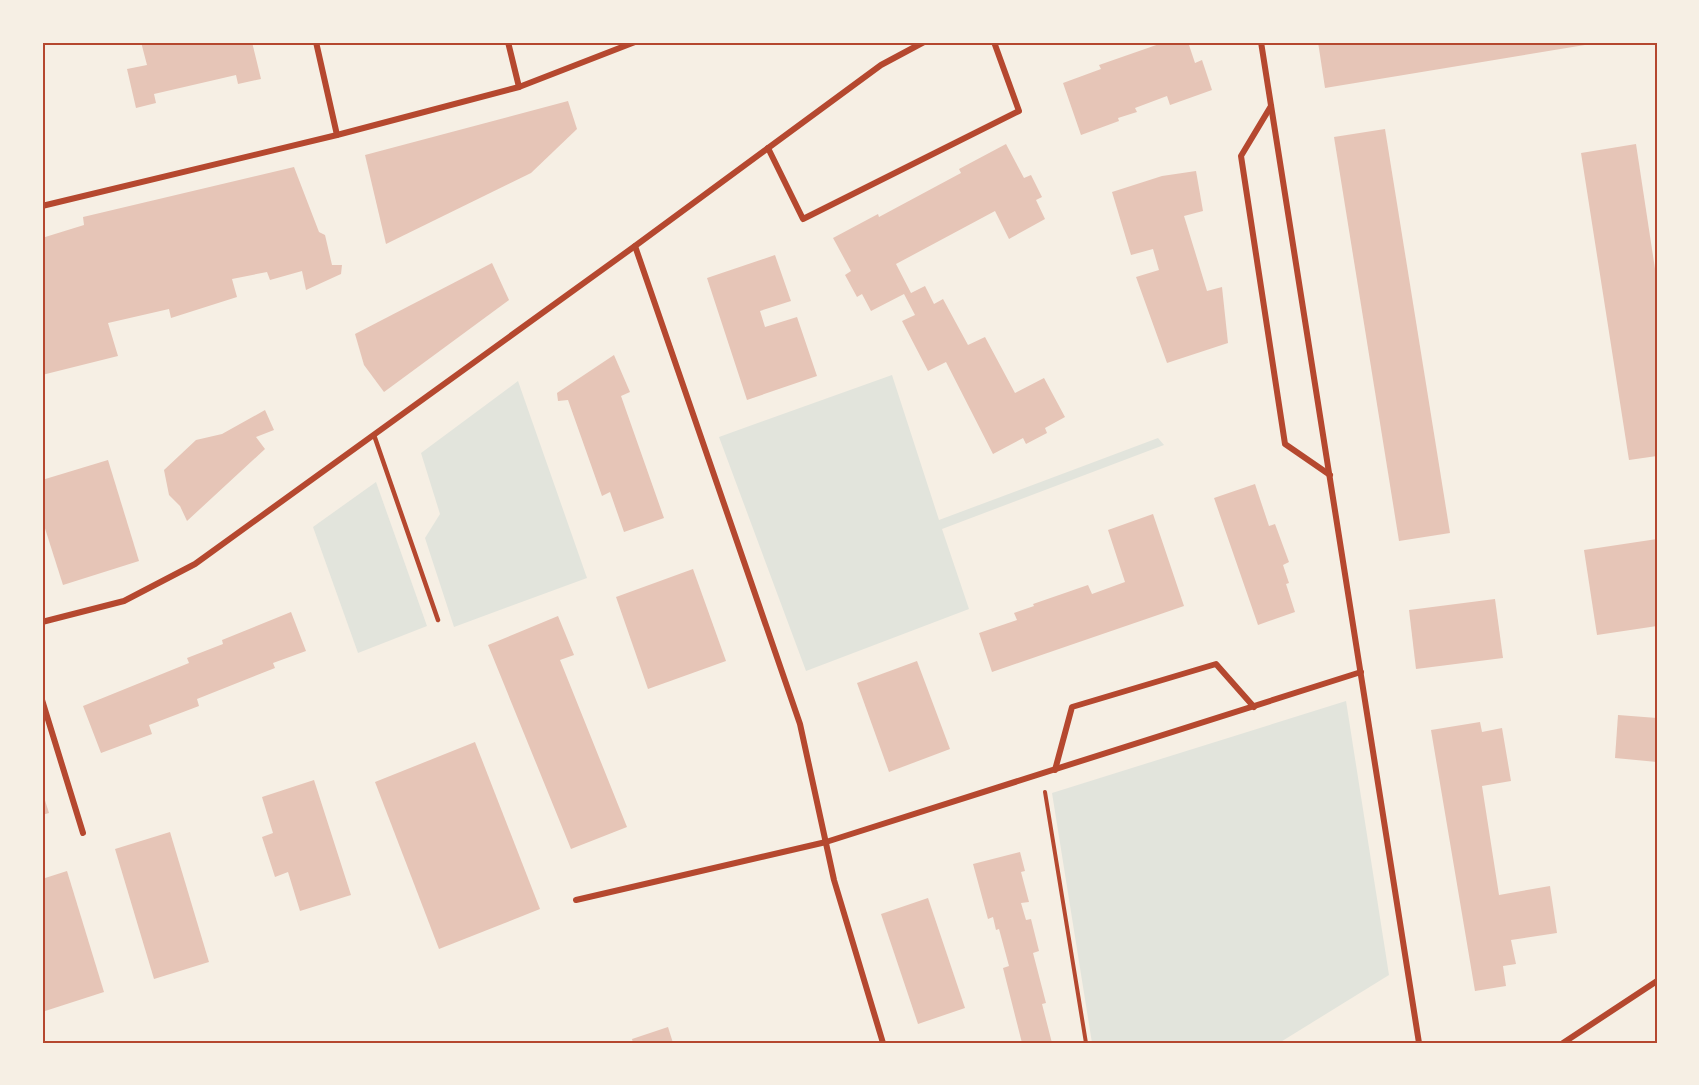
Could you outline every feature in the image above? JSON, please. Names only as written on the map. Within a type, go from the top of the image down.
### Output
[{"type":"street","points":[[316,42],[337,135]]},
{"type":"street","points":[[508,42],[519,87]]},
{"type":"street","points":[[42,206],[337,135],[519,87],[635,42]]},
{"type":"street","points":[[42,622],[124,601],[195,564],[880,65],[924,42]]},
{"type":"street","points":[[768,148],[802,219],[1019,111],[994,42]]},
{"type":"street","points":[[1261,42],[1419,1043]]},
{"type":"street","points":[[1271,106],[1241,156],[1285,444],[1330,475]]},
{"type":"street","points":[[634,246],[800,724],[834,880],[883,1043]]},
{"type":"street","points":[[1055,770],[1072,707],[1216,664],[1254,706]]},
{"type":"street","points":[[576,900],[826,842],[1362,672]]},
{"type":"street","points":[[42,700],[83,833]]},
{"type":"street","points":[[1563,1043],[1657,981]]},
{"type":"lane","points":[[374,435],[438,620]]},
{"type":"path","points":[[1042,775],[1086,1043]]},
{"type":"shaded area","points":[[892,375],[939,520],[1158,438],[1164,445],[942,529],[969,609],[806,671],[719,437]]},
{"type":"shaded area","points":[[518,381],[587,578],[454,627],[425,538],[440,514],[421,453]]},
{"type":"shaded area","points":[[376,482],[427,626],[358,653],[313,527]]},
{"type":"shaded area","points":[[1346,701],[1389,975],[1279,1043],[1092,1043],[1052,793]]},
{"type":"building","points":[[141,42],[252,42],[261,79],[238,84],[236,75],[154,94],[156,103],[136,108],[127,69],[147,65]]},
{"type":"building","points":[[1165,42],[1188,42],[1195,63],[1202,60],[1212,90],[1170,105],[1167,96],[1135,108],[1137,112],[1118,118],[1119,121],[1081,135],[1063,83],[1101,69],[1099,65]]},
{"type":"building","points":[[1318,42],[1597,42],[1597,43],[1325,88]]},
{"type":"building","points":[[568,101],[577,129],[531,173],[386,244],[365,155]]},
{"type":"building","points":[[1385,129],[1450,533],[1399,541],[1334,137]]},
{"type":"building","points":[[1006,144],[1024,178],[1031,175],[1042,197],[1036,200],[1045,219],[1009,239],[995,211],[896,264],[911,293],[925,286],[934,304],[943,299],[968,345],[985,337],[1015,393],[1044,378],[1065,417],[1045,428],[1047,433],[1026,444],[1023,438],[993,454],[946,362],[928,371],[902,321],[915,315],[904,294],[871,311],[862,294],[857,297],[845,275],[851,271],[833,238],[878,214],[879,217],[961,173],[959,169]]},
{"type":"building","points":[[1636,144],[1657,282],[1657,456],[1629,460],[1581,153]]},
{"type":"building","points":[[294,167],[319,232],[325,235],[332,265],[342,265],[341,274],[306,290],[302,271],[270,280],[267,272],[232,279],[237,297],[171,318],[169,309],[108,323],[118,356],[42,375],[42,238],[84,225],[83,217]]},
{"type":"building","points":[[1196,171],[1203,211],[1184,216],[1207,291],[1222,287],[1228,343],[1167,363],[1136,277],[1159,270],[1153,249],[1131,255],[1112,192],[1162,176]]},
{"type":"building","points":[[775,255],[791,301],[760,311],[765,327],[797,317],[817,376],[747,400],[707,278]]},
{"type":"building","points":[[492,263],[509,300],[384,392],[364,365],[355,334]]},
{"type":"building","points":[[614,355],[630,392],[621,396],[664,518],[624,532],[610,492],[602,496],[568,400],[558,401],[557,393]]},
{"type":"building","points":[[265,410],[274,430],[256,437],[265,449],[187,521],[180,506],[169,495],[164,470],[196,440],[222,434]]},
{"type":"building","points":[[108,460],[139,561],[63,585],[42,519],[42,480]]},
{"type":"building","points":[[1255,484],[1269,526],[1275,524],[1289,562],[1283,565],[1295,612],[1258,625],[1214,498]]},
{"type":"building","points":[[1153,514],[1184,606],[992,672],[979,633],[1017,620],[1014,613],[1034,606],[1033,604],[1088,585],[1092,594],[1125,582],[1108,530]]},
{"type":"building","points":[[1657,539],[1657,626],[1597,635],[1584,550]]},
{"type":"building","points":[[693,569],[726,661],[648,689],[616,597]]},
{"type":"building","points":[[1495,599],[1503,658],[1416,669],[1409,610]]},
{"type":"building","points":[[291,612],[306,651],[273,663],[275,668],[197,699],[199,706],[149,725],[152,734],[101,753],[83,706],[189,663],[187,658],[223,644],[222,640]]},
{"type":"building","points":[[558,616],[574,655],[560,660],[627,827],[571,849],[488,645]]},
{"type":"building","points":[[917,661],[950,749],[889,772],[857,683]]},
{"type":"building","points":[[1618,715],[1657,718],[1657,762],[1615,758]]},
{"type":"building","points":[[1480,722],[1482,732],[1502,728],[1511,781],[1482,786],[1499,895],[1550,886],[1557,933],[1511,940],[1516,964],[1503,966],[1506,986],[1475,991],[1431,730]]},
{"type":"building","points":[[475,742],[540,909],[439,949],[375,782]]},
{"type":"building","points":[[314,780],[351,895],[300,911],[288,872],[275,877],[262,837],[273,833],[262,797]]},
{"type":"building","points":[[42,791],[49,813],[42,815]]},
{"type":"building","points":[[170,832],[209,962],[154,979],[115,849]]},
{"type":"building","points":[[1020,852],[1025,871],[1021,872],[1029,902],[1021,903],[1026,920],[1031,919],[1039,951],[1033,953],[1046,1003],[1042,1004],[1052,1043],[1022,1043],[1003,968],[1009,966],[999,929],[996,930],[993,917],[988,919],[973,864]]},
{"type":"building","points":[[67,871],[104,992],[42,1012],[42,879]]},
{"type":"building","points":[[928,898],[965,1008],[918,1024],[881,914]]},
{"type":"building","points":[[668,1027],[673,1043],[633,1043],[632,1039]]}]
